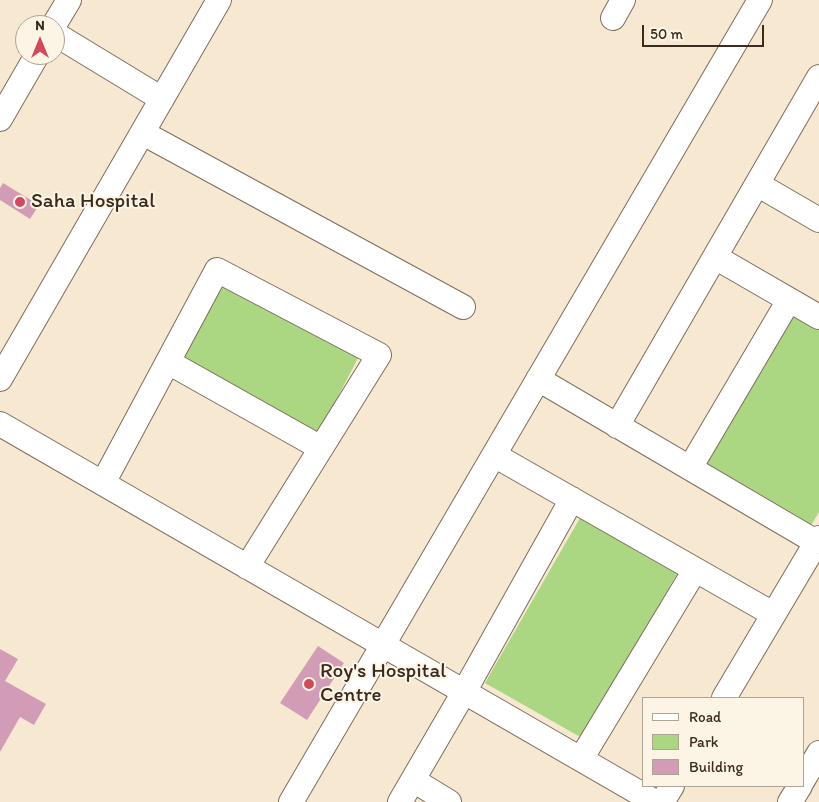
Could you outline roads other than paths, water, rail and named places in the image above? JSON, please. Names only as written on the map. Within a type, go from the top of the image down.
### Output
[{"type":"street","points":[[60,15],[69,0]]},
{"type":"street","points":[[0,379],[143,133],[156,95],[202,0]]},
{"type":"street","points":[[0,350],[156,95],[219,0]]},
{"type":"street","points":[[291,802],[760,0]]},
{"type":"street","points":[[65,40],[156,95]]},
{"type":"street","points":[[0,119],[31,65]]},
{"type":"street","points":[[617,426],[819,77]]},
{"type":"street","points":[[143,133],[462,307]]},
{"type":"street","points":[[757,184],[819,220]]},
{"type":"street","points":[[715,257],[819,317]]},
{"type":"street","points":[[103,483],[217,270],[378,356],[247,567]]},
{"type":"street","points":[[690,468],[789,300]]},
{"type":"street","points":[[168,362],[321,448]]},
{"type":"street","points":[[538,380],[818,540],[725,697]]},
{"type":"street","points":[[0,424],[655,802]]},
{"type":"street","points":[[494,454],[773,614]]},
{"type":"street","points":[[400,802],[572,499]]},
{"type":"street","points":[[580,759],[695,570]]},
{"type":"street","points":[[804,778],[819,753]]},
{"type":"street","points":[[413,780],[449,802]]},
{"type":"street","points":[[662,802],[671,787]]},
{"type":"street","points":[[790,802],[799,787]]},
{"type":"place","name":"Saha Hospital","points":[[20,202]]},
{"type":"place","name":"Roy's Hospital Centre","points":[[309,684]]}]
